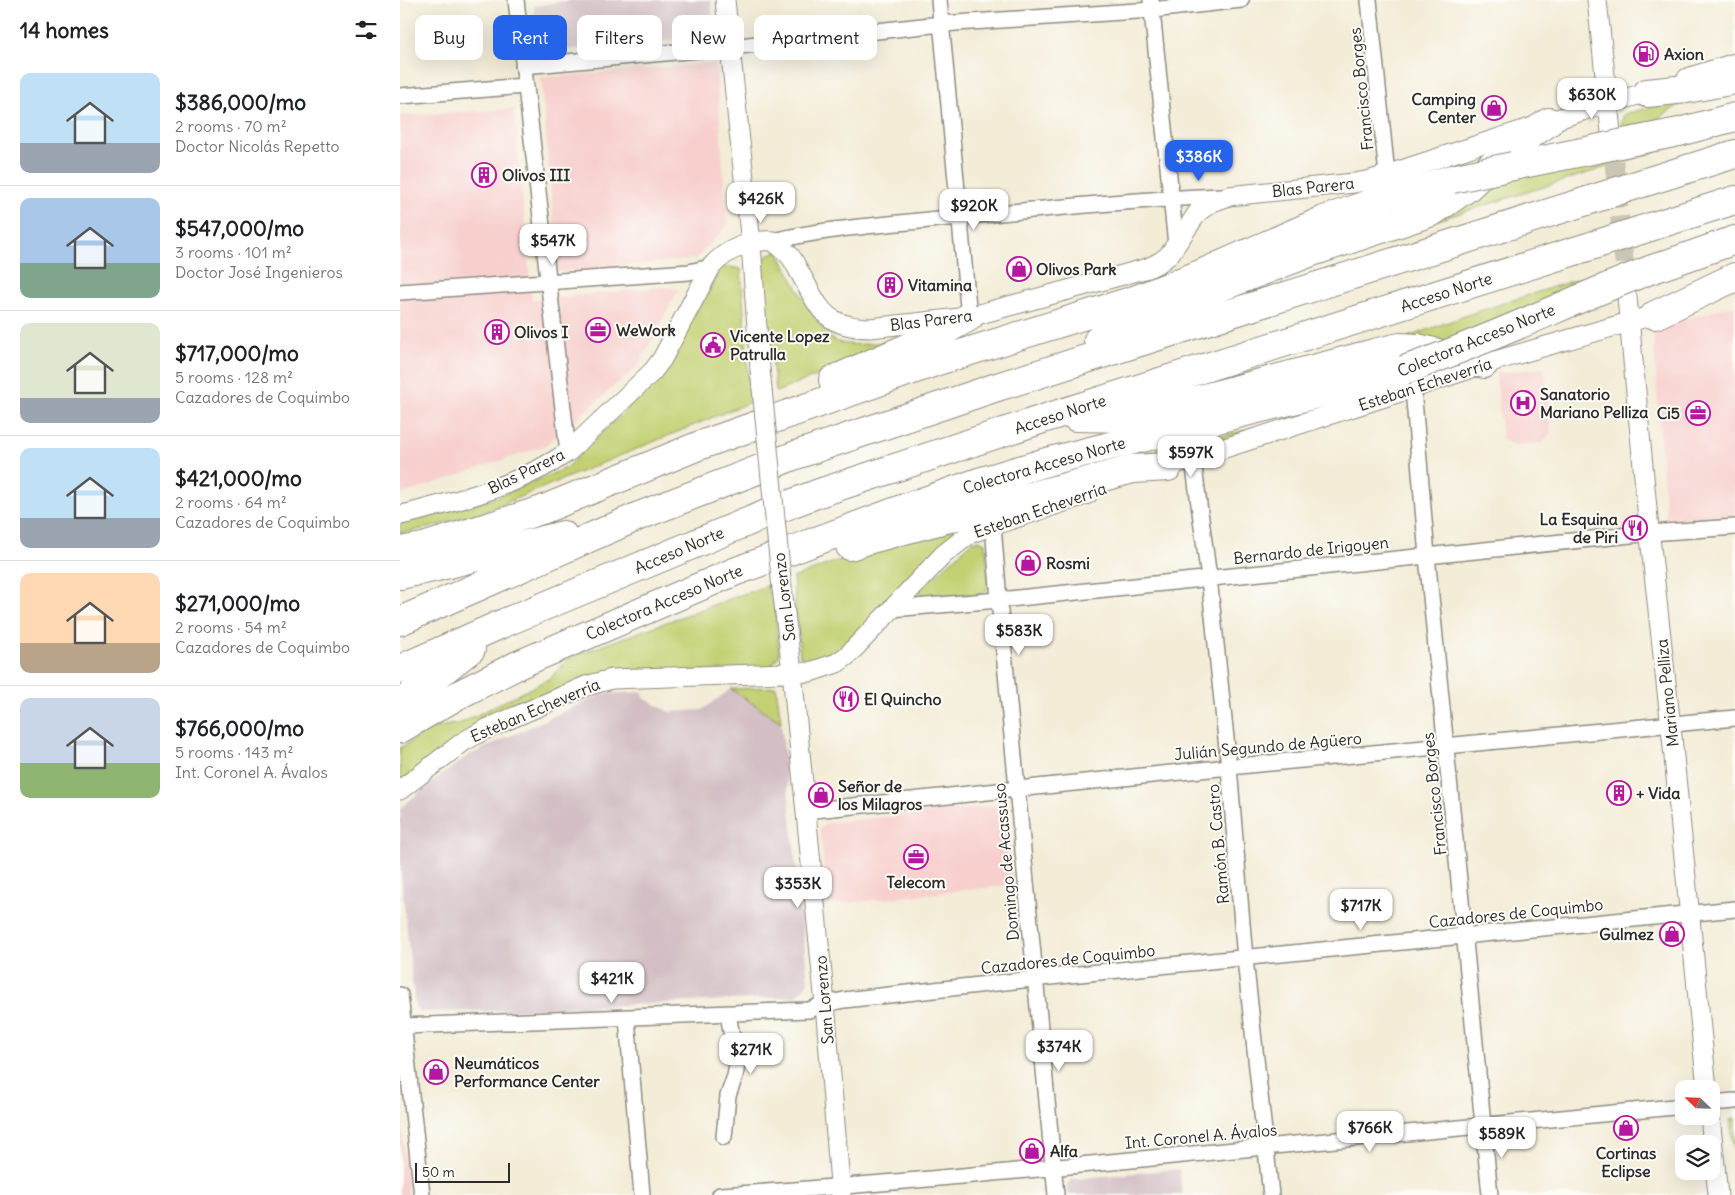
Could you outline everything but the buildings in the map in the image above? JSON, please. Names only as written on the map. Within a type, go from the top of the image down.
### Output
[{"type":"highway","points":[[1647,93],[1686,89],[1735,80]]},
{"type":"highway","points":[[400,551],[423,547],[542,510],[698,446],[934,362],[1137,299],[1198,275],[1324,220],[1388,197],[1452,179],[1587,150],[1617,138],[1679,132],[1735,117]]},
{"type":"highway","points":[[994,388],[1174,305],[1312,252],[1432,212],[1467,188],[1510,148],[1549,122]]},
{"type":"highway","points":[[400,621],[639,516],[796,455],[994,388],[1735,154]]},
{"type":"highway","name":"Acceso Norte","points":[[400,669],[506,622],[793,503],[1052,416],[1735,200]]},
{"type":"highway","name":"Colectora Acceso Norte","points":[[400,729],[458,695],[520,664],[776,555],[980,482],[1050,461],[1369,381],[1408,379],[1492,337],[1606,287],[1735,240]]},
{"type":"highway","points":[[1643,318],[1735,277]]},
{"type":"highway","points":[[658,463],[702,434],[939,334],[969,317]]},
{"type":"highway","points":[[1052,416],[1128,418],[1400,347],[1418,348],[1484,364]]},
{"type":"highway","points":[[583,636],[674,609],[871,539],[1133,469],[1181,463]]},
{"type":"highway","points":[[400,575],[639,516]]},
{"type":"highway","points":[[400,540],[466,533]]},
{"type":"highway","points":[[400,702],[506,622]]},
{"type":"street","points":[[516,0],[568,452]]},
{"type":"street","name":"San Lorenzo","points":[[726,0],[727,15]]},
{"type":"street","points":[[939,0],[969,317]]},
{"type":"street","points":[[744,45],[1151,5],[1240,0]]},
{"type":"street","name":"Francisco Borges","points":[[1369,0],[1387,175]]},
{"type":"street","points":[[1597,0],[1608,104],[1617,138]]},
{"type":"street","points":[[1151,5],[1176,245]]},
{"type":"street","points":[[523,66],[672,52]]},
{"type":"street","name":"San Lorenzo","points":[[731,60],[751,244],[760,369],[825,1004],[841,1191]]},
{"type":"street","name":"Blas Parera","points":[[773,241],[791,257],[819,306],[829,319],[840,325],[854,328],[870,328],[969,317],[1135,272],[1160,262],[1169,255],[1184,230],[1198,212],[1212,202],[1229,196],[1354,183],[1387,175],[1549,122],[1647,93],[1735,63]]},
{"type":"street","points":[[400,96],[525,86]]},
{"type":"street","points":[[400,292],[689,272],[711,267],[728,252],[751,244],[802,234],[959,217],[1171,198],[1229,196]]},
{"type":"street","name":"Blas Parera","points":[[400,515],[472,496],[514,481],[568,452],[654,371],[711,267]]},
{"type":"street","name":"Esteban Echeverría","points":[[400,790],[463,742],[506,720],[586,686],[612,679],[810,672],[837,663],[848,655],[944,554],[958,541],[971,533],[1181,463],[1408,379],[1484,364],[1735,291]]},
{"type":"street","name":"Mariano Pelliza","points":[[1628,297],[1643,318],[1650,533],[1706,1080]]},
{"type":"street","name":"Francisco Borges","points":[[1408,379],[1447,747],[1490,1195]]},
{"type":"street","name":"Ramón B. Castro","points":[[1181,463],[1209,578],[1271,1195]]},
{"type":"street","name":"Domingo de Acassuso","points":[[993,526],[1056,1195]]},
{"type":"street","name":"Bernardo de Irigoyen","points":[[891,609],[999,600],[1650,533],[1735,527]]},
{"type":"street","name":"Julián Segundo de Agüero","points":[[805,811],[1229,767],[1735,718]]},
{"type":"street","name":"Cazadores de Coquimbo","points":[[404,1026],[809,1010],[844,1000],[1035,979],[1735,909]]},
{"type":"street","points":[[400,995],[422,1195]]},
{"type":"street","points":[[724,1137],[728,1096],[737,1066],[728,1014]]},
{"type":"street","points":[[627,1018],[642,1195]]},
{"type":"street","points":[[1720,1102],[1735,1101]]},
{"type":"street","name":"Int. Coronel A. Ávalos","points":[[720,1195],[841,1191],[1054,1168],[1675,1107]]},
{"type":"street","points":[[1711,1125],[1718,1195]]},
{"type":"shaded area","points":[[573,0],[711,0],[712,15],[672,15],[672,41],[662,41],[662,15],[577,15],[577,49],[567,50],[567,15],[535,15],[534,6]]},
{"type":"shaded area","points":[[716,63],[727,226],[695,259],[558,272],[541,78]]},
{"type":"shaded area","points":[[514,109],[532,300],[665,287],[678,290],[638,366],[544,446],[400,495],[400,116]]},
{"type":"shaded area","points":[[1735,305],[1735,516],[1666,519],[1653,333],[1655,328]]},
{"type":"shaded area","name":"Sanatorio Mariano Pelliza","points":[[1544,368],[1551,432],[1543,443],[1515,445],[1502,440],[1496,373]]},
{"type":"shaded area","points":[[731,689],[781,722],[808,982],[796,997],[492,1011],[421,1012],[415,1007],[400,865],[400,809],[429,784],[469,755],[602,694],[643,692],[644,698],[669,712],[702,710]]},
{"type":"shaded area","name":"Telecom","points":[[996,806],[1005,813],[1012,885],[827,905],[820,829],[825,823]]},
{"type":"shaded area","points":[[400,1102],[408,1195],[400,1195]]},
{"type":"shaded area","points":[[1179,1169],[1182,1195],[1068,1195],[1067,1185],[1072,1179]]},
{"type":"green space","points":[[1735,87],[1735,91],[1680,104],[1656,120],[1620,129],[1624,114]]},
{"type":"green space","points":[[1735,127],[1355,246],[1482,185]]},
{"type":"green space","points":[[777,250],[812,314],[836,341],[864,344],[916,336],[776,392],[760,261]]},
{"type":"green space","points":[[721,268],[741,269],[750,402],[481,513],[428,528],[400,533],[400,524],[487,501],[566,468],[659,378]]},
{"type":"green space","points":[[1603,271],[1601,278],[1453,343],[1408,337],[1470,314]]},
{"type":"green space","points":[[1304,417],[1053,484],[941,507],[1063,471]]},
{"type":"green space","points":[[966,527],[948,538],[880,611],[840,649],[822,659],[807,663],[800,655],[793,578],[883,543]]},
{"type":"green space","points":[[979,540],[985,543],[989,585],[987,590],[981,594],[921,596],[920,590],[972,542]]},
{"type":"green space","points":[[768,585],[768,593],[774,594],[779,656],[769,668],[608,674],[400,781],[400,748],[433,728],[461,723],[551,678],[568,658]]},
{"type":"green space","points":[[776,687],[781,722],[731,689]]},
{"type":"green space","points":[[1735,1118],[1735,1162],[1730,1119]]},
{"type":"tunnel","points":[[1611,133],[1627,290]]},
{"type":"place","name":"Axion","points":[[1646,54]]},
{"type":"place","name":"Camping Center","points":[[1494,108]]},
{"type":"place","name":"Olivos III","points":[[484,175]]},
{"type":"place","name":"Olivos Park","points":[[1019,269]]},
{"type":"place","name":"Vitamina","points":[[890,285]]},
{"type":"place","name":"WeWork","points":[[598,330]]},
{"type":"place","name":"Olivos I","points":[[497,332]]},
{"type":"place","name":"Vicente Lopez Patrulla","points":[[713,345]]},
{"type":"place","name":"Sanatorio Mariano Pelliza","points":[[1523,403]]},
{"type":"place","name":"Ci5","points":[[1698,413]]},
{"type":"place","name":"La Esquina de Piri","points":[[1635,528]]},
{"type":"place","name":"Rosmi","points":[[1028,563]]},
{"type":"place","name":"El Quincho","points":[[846,699]]},
{"type":"place","name":"+ Vida","points":[[1619,793]]},
{"type":"place","name":"Señor de los Milagros","points":[[821,795]]},
{"type":"place","name":"Telecom","points":[[916,857]]},
{"type":"place","name":"Gulmez","points":[[1672,934]]},
{"type":"place","name":"Neumáticos Performance Center","points":[[436,1072]]},
{"type":"place","name":"Cortinas Eclipse","points":[[1626,1128]]},
{"type":"place","name":"Alfa","points":[[1032,1151]]}]
